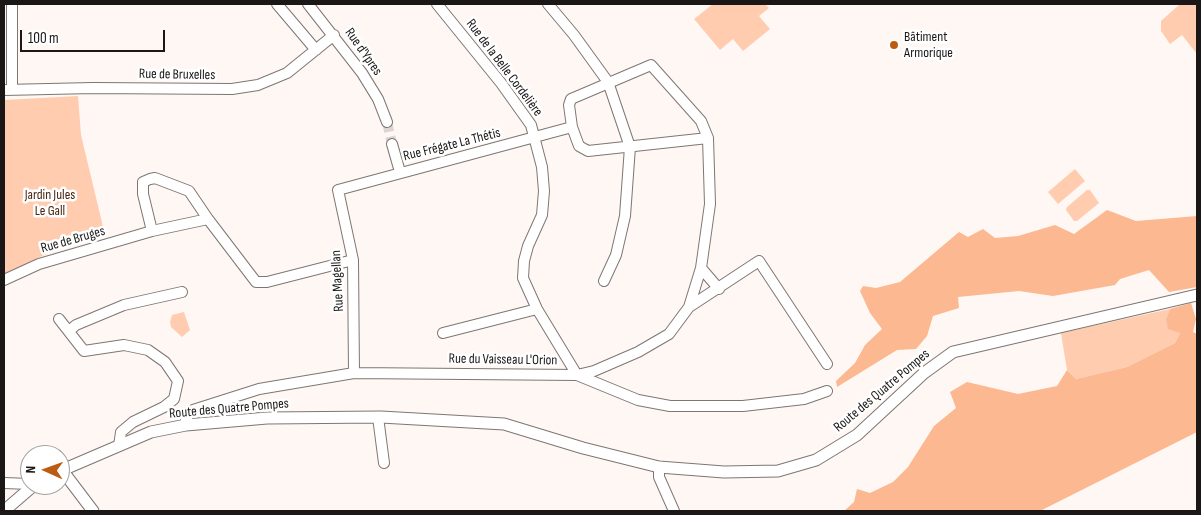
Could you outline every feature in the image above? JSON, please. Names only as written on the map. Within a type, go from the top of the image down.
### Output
[{"type":"street","points":[[8,90],[12,4]]},
{"type":"street","points":[[277,4],[316,50]]},
{"type":"street","name":"Rue d'Ypres","points":[[308,4],[362,73],[378,99],[387,122]]},
{"type":"street","name":"Rue de la Belle Cordelière","points":[[437,4],[527,117],[535,138],[542,168],[544,191],[542,215],[528,246],[524,260],[523,278],[537,309],[577,375]]},
{"type":"street","points":[[548,4],[574,35],[608,82],[630,148],[625,216],[616,255],[604,281]]},
{"type":"street","name":"Rue de Bruxelles","points":[[8,90],[93,88],[232,89],[258,85],[287,73],[334,35]]},
{"type":"street","points":[[577,375],[594,371],[638,352],[669,334],[689,307],[701,268],[710,204],[708,138],[701,121],[651,65],[571,99],[569,105],[572,127],[579,146],[588,151],[630,148],[708,138]]},
{"type":"street","name":"Rue Frégate La Thétis","points":[[338,190],[572,127]]},
{"type":"street","points":[[392,144],[400,172]]},
{"type":"street","points":[[152,231],[143,194],[144,182],[155,178],[189,191],[256,282],[267,282],[353,260]]},
{"type":"street","name":"Rue Magellan","points":[[338,190],[353,260],[354,373]]},
{"type":"street","name":"Rue de Bruges","points":[[4,280],[39,264],[152,231],[208,219]]},
{"type":"street","points":[[689,307],[759,261],[827,364]]},
{"type":"street","points":[[701,268],[718,289]]},
{"type":"street","points":[[69,331],[76,326],[124,305],[182,292]]},
{"type":"street","name":"Route des Quatre Pompes","points":[[70,466],[151,432],[186,425],[267,418],[378,417],[504,424],[582,448],[659,467],[724,472],[778,471],[816,460],[857,436],[924,373],[953,352],[1197,295]]},
{"type":"street","points":[[443,333],[537,309]]},
{"type":"street","points":[[59,319],[84,351],[124,345],[148,350],[165,362],[178,381],[174,399],[164,407],[133,422],[121,432],[119,446]]},
{"type":"street","name":"Rue du Vaisseau L'Orion","points":[[186,425],[186,418],[194,410],[259,389],[354,373],[577,375],[638,400],[670,406],[743,406],[804,399],[827,391]]},
{"type":"street","points":[[378,417],[384,463]]},
{"type":"street","points":[[659,467],[659,477],[674,511]]},
{"type":"street","points":[[70,482],[93,511]]},
{"type":"street","points":[[4,483],[20,484]]},
{"type":"street","points":[[4,511],[22,495]]},
{"type":"green space","points":[[713,4],[765,4],[769,8],[759,16],[770,29],[743,51],[733,39],[720,50],[694,19]]},
{"type":"green space","points":[[1180,4],[1197,4],[1197,54],[1182,35],[1170,44],[1161,31],[1161,21]]},
{"type":"green space","name":"Jardin Jules Le Gall","points":[[78,96],[81,135],[105,235],[54,250],[4,275],[4,100]]},
{"type":"green space","points":[[1075,169],[1085,181],[1058,204],[1048,192]]},
{"type":"green space","points":[[1087,190],[1090,190],[1099,203],[1077,221],[1074,221],[1066,210],[1067,207]]},
{"type":"green space","points":[[1170,309],[1166,319],[1180,333],[1175,343],[1127,367],[1076,379],[1067,370],[1061,333]]},
{"type":"green space","points":[[184,312],[190,330],[182,337],[171,327],[170,322],[172,315]]},
{"type":"shaded area","points":[[1107,210],[1136,221],[1197,216],[1197,287],[1169,292],[1149,270],[1120,279],[1115,285],[1053,296],[1019,291],[958,297],[959,308],[933,316],[927,336],[916,349],[897,350],[837,387],[836,381],[855,363],[865,345],[882,329],[870,313],[860,291],[863,286],[876,288],[900,282],[959,232],[968,237],[983,229],[995,238],[1018,236],[1055,225],[1074,234]]},
{"type":"shaded area","points":[[1191,303],[1196,319],[1193,332],[1197,334],[1197,432],[1040,511],[844,511],[854,502],[857,489],[870,493],[893,482],[908,467],[934,426],[956,408],[950,392],[967,382],[1018,394],[1057,386],[1067,370],[1076,379],[1127,367],[1175,343],[1180,333],[1168,329],[1166,319],[1170,309]]},
{"type":"tunnel","points":[[387,122],[392,144]]},
{"type":"place","name":"Bâtiment Armorique","points":[[894,45]]}]
